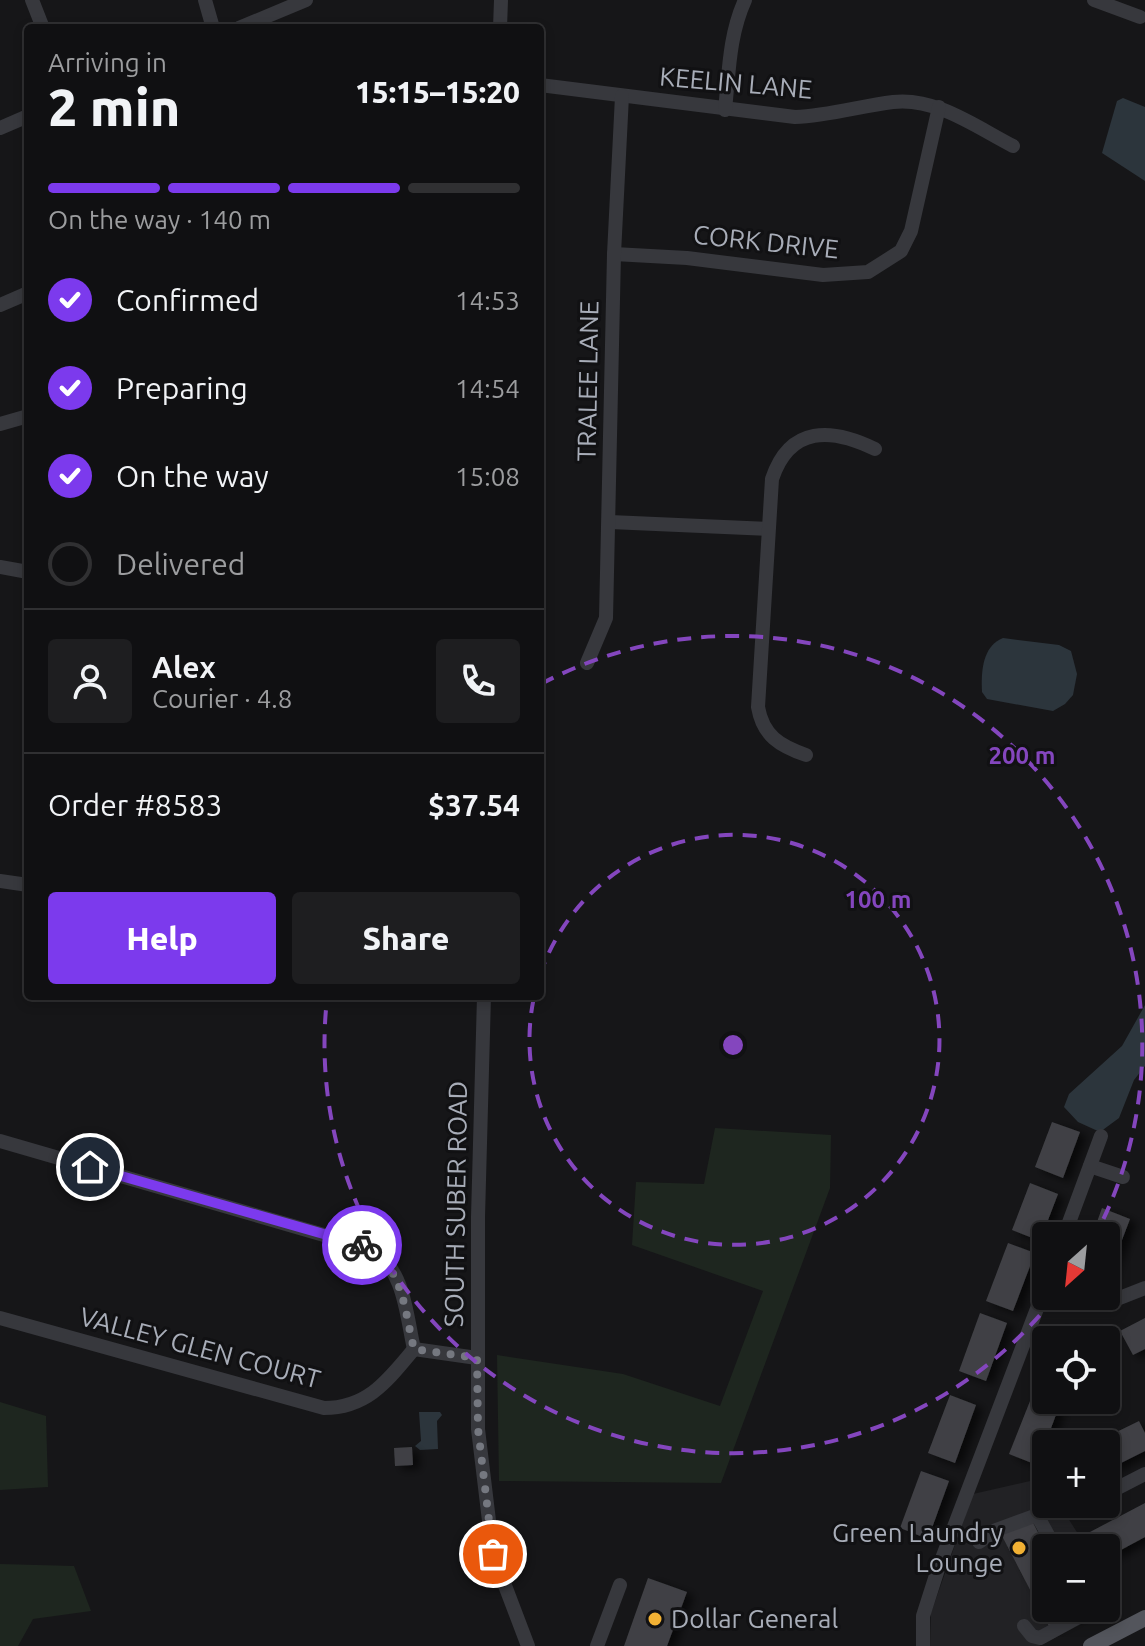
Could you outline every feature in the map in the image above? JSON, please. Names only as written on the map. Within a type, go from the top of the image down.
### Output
[{"type":"main road","points":[[1091,1646],[1145,1618]]},
{"type":"street","points":[[32,0],[41,24]]},
{"type":"street","points":[[205,0],[212,24]]},
{"type":"street","points":[[249,24],[306,0]]},
{"type":"street","points":[[500,24],[501,0]]},
{"type":"street","points":[[725,110],[731,48],[745,0]]},
{"type":"street","points":[[1094,0],[1140,17]]},
{"type":"street","name":"KEELIN LANE","points":[[544,86],[795,117],[826,116],[896,101],[939,107],[1013,146]]},
{"type":"street","name":"TRALEE LANE","points":[[587,663],[606,618],[614,254],[622,96]]},
{"type":"street","name":"CORK DRIVE","points":[[614,254],[687,258],[823,275],[868,272],[901,251],[911,231],[939,107]]},
{"type":"street","points":[[0,128],[24,118]]},
{"type":"street","points":[[0,305],[24,295]]},
{"type":"street","points":[[0,424],[24,417]]},
{"type":"street","points":[[806,755],[778,743],[760,721],[758,707],[767,529],[775,470],[801,441],[820,434],[835,433],[875,449]]},
{"type":"street","points":[[610,522],[767,529]]},
{"type":"street","points":[[0,567],[24,571]]},
{"type":"street","points":[[0,881],[24,884]]},
{"type":"street","name":"SOUTH SUBER ROAD","points":[[484,1000],[478,1429],[493,1554],[528,1646]]},
{"type":"street","points":[[1069,1222],[1101,1136]]},
{"type":"street","points":[[0,1141],[372,1249],[385,1260],[398,1279],[414,1349],[477,1358]]},
{"type":"street","points":[[1090,1166],[1123,1177]]},
{"type":"street","points":[[1120,1298],[1145,1288]]},
{"type":"street","points":[[923,1646],[923,1616],[938,1569],[1036,1310]]},
{"type":"street","name":"VALLEY GLEN COURT","points":[[0,1318],[324,1408],[351,1405],[373,1394],[414,1349]]},
{"type":"street","points":[[1120,1487],[1145,1474]]},
{"type":"street","points":[[979,1542],[1028,1515],[1037,1515],[1047,1534]]},
{"type":"street","points":[[597,1646],[620,1585]]},
{"type":"street","points":[[1024,1626],[1032,1636],[1040,1638],[1069,1622]]},
{"type":"shaded area","points":[[1123,98],[1145,107],[1145,181],[1102,153],[1117,101]]},
{"type":"shaded area","points":[[1003,638],[1059,645],[1071,651],[1077,674],[1073,695],[1065,704],[1053,711],[987,699],[982,692],[984,661],[991,647]]},
{"type":"shaded area","points":[[1145,1005],[1145,1066],[1134,1080],[1119,1118],[1100,1132],[1078,1122],[1064,1107],[1069,1094],[1122,1046]]},
{"type":"shaded area","points":[[715,1128],[831,1135],[830,1188],[721,1483],[499,1481],[497,1355],[623,1374],[720,1406],[763,1291],[632,1245],[636,1182],[704,1184]]},
{"type":"shaded area","points":[[0,1402],[46,1416],[48,1487],[0,1490]]},
{"type":"shaded area","points":[[419,1412],[440,1412],[442,1415],[437,1421],[438,1449],[420,1450],[415,1446],[421,1441]]},
{"type":"shaded area","points":[[1032,1481],[1032,1518],[1068,1518],[1078,1534],[1032,1534],[1032,1622],[1085,1622],[1039,1646],[930,1646],[931,1613],[973,1494]]},
{"type":"shaded area","points":[[0,1564],[74,1566],[91,1611],[33,1619],[18,1646],[0,1646]]},
{"type":"building","points":[[1052,1122],[1080,1132],[1063,1178],[1035,1167]]},
{"type":"building","points":[[1030,1183],[1058,1194],[1047,1222],[1032,1222],[1032,1238],[1012,1230]]},
{"type":"building","points":[[1102,1208],[1130,1219],[1120,1245],[1120,1222],[1097,1222]]},
{"type":"building","points":[[1008,1243],[1032,1252],[1032,1261],[1013,1311],[986,1301]]},
{"type":"building","points":[[980,1313],[1007,1323],[986,1381],[959,1371]]},
{"type":"building","points":[[1145,1318],[1145,1349],[1133,1355],[1120,1331]]},
{"type":"building","points":[[950,1395],[976,1405],[955,1463],[928,1453]]},
{"type":"building","points":[[1032,1396],[1032,1414],[1056,1414],[1050,1430],[1032,1430],[1032,1463],[1009,1454]]},
{"type":"building","points":[[1139,1421],[1145,1433],[1145,1451],[1120,1464],[1120,1430]]},
{"type":"building","points":[[412,1447],[413,1465],[395,1466],[394,1448]]},
{"type":"building","points":[[921,1471],[949,1481],[928,1539],[900,1528]]},
{"type":"building","points":[[1145,1503],[1145,1537],[1120,1550],[1120,1534],[1090,1532]]},
{"type":"building","points":[[1031,1519],[1039,1534],[1032,1534],[1032,1593],[1001,1534]]},
{"type":"building","name":"Dollar General","points":[[648,1578],[687,1592],[667,1646],[624,1646]]},
{"type":"building","points":[[1047,1622],[1062,1622],[1050,1628]]},
{"type":"way so far","points":[[362,1245],[385,1260],[398,1279],[414,1349],[477,1358],[478,1429],[493,1554]]},
{"type":"place","name":"Green Laundry Lounge","points":[[1019,1548]]},
{"type":"place","name":"Dollar General","points":[[655,1619]]},
{"type":"route","points":[[90,1167],[362,1245]]}]
